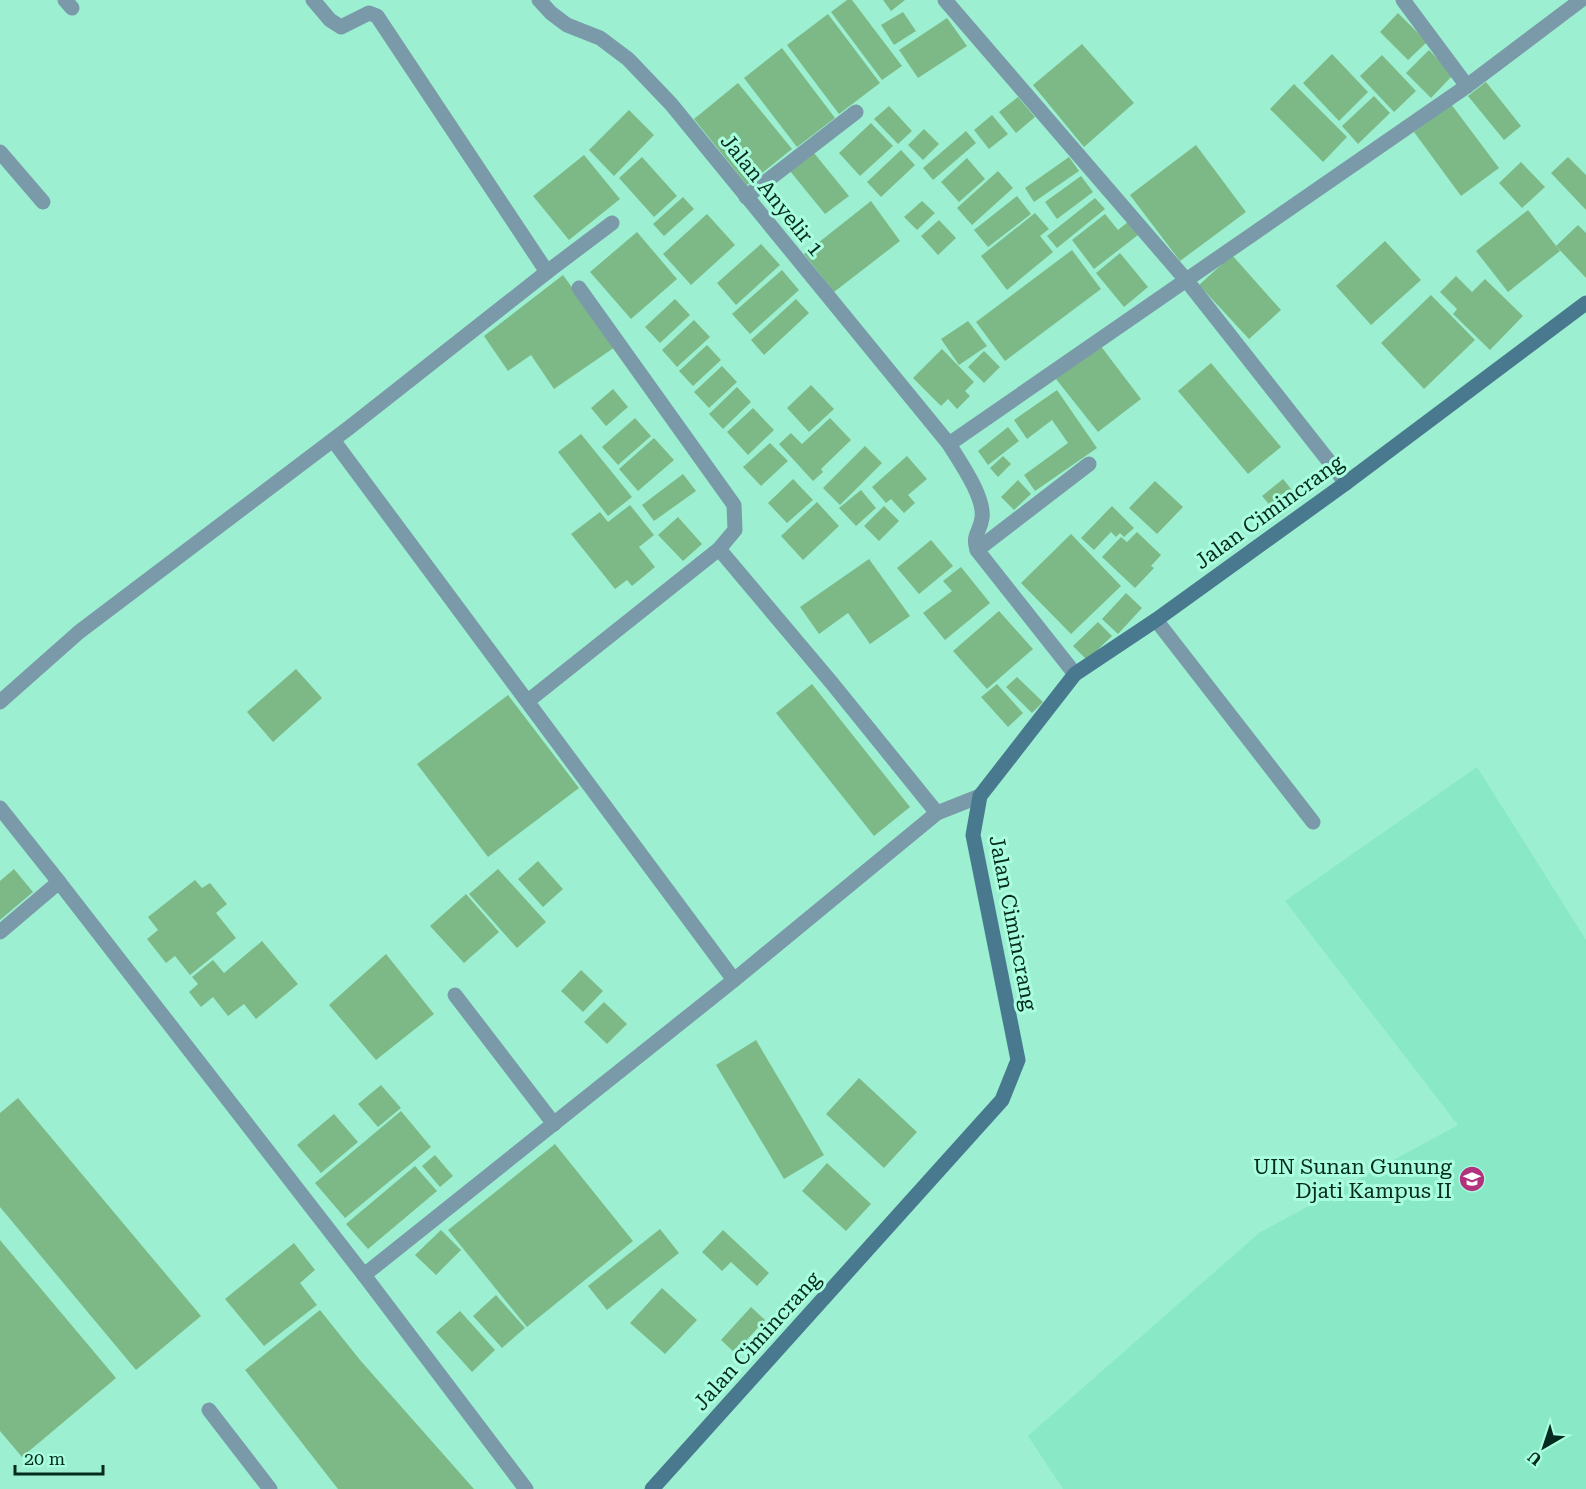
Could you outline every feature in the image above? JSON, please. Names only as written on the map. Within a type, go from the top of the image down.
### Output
[{"type":"main road","name":"Jalan Cimincrang","points":[[651,1489],[1002,1100],[1017,1060],[973,835],[980,796],[1075,674],[1156,620],[1346,483],[1586,303]]},
{"type":"street","points":[[313,0],[330,20],[340,27],[369,13],[377,16],[547,272]]},
{"type":"street","name":"Jalan Anyelir 1","points":[[539,0],[550,13],[567,25],[600,38],[628,59],[671,104],[950,444],[977,494],[982,517],[974,540],[977,550]]},
{"type":"street","points":[[945,0],[1186,281],[1346,483]]},
{"type":"street","points":[[1403,0],[1467,86]]},
{"type":"street","points":[[950,444],[1467,86],[1581,0]]},
{"type":"street","points":[[746,197],[856,112]]},
{"type":"street","points":[[0,152],[44,202]]},
{"type":"street","points":[[0,702],[79,632],[333,440],[612,223]]},
{"type":"street","points":[[528,701],[719,549],[735,530],[734,505],[579,288]]},
{"type":"street","points":[[333,440],[734,980]]},
{"type":"street","points":[[1075,674],[977,550],[1089,464]]},
{"type":"street","points":[[719,549],[831,682],[936,813]]},
{"type":"street","points":[[1156,620],[1312,822]]},
{"type":"street","points":[[364,1275],[734,980],[936,813],[980,796]]},
{"type":"street","points":[[0,808],[364,1275],[526,1489]]},
{"type":"street","points":[[0,932],[59,882]]},
{"type":"street","points":[[456,995],[554,1124]]},
{"type":"street","points":[[209,1410],[270,1489]]},
{"type":"shaded area","name":"UIN Sunan Gunung Djati Kampus II","points":[[1477,767],[1586,940],[1586,1489],[1063,1489],[1028,1436],[1259,1233],[1458,1125],[1285,901]]},
{"type":"building","points":[[847,0],[852,0],[902,66],[882,80],[831,12]]},
{"type":"building","points":[[883,0],[905,0],[891,11]]},
{"type":"building","points":[[903,12],[916,31],[894,45],[881,25]]},
{"type":"building","points":[[1398,13],[1427,42],[1408,60],[1380,32]]},
{"type":"building","points":[[828,14],[880,83],[839,114],[787,45]]},
{"type":"building","points":[[947,18],[967,46],[918,78],[899,50]]},
{"type":"building","points":[[1082,44],[1134,103],[1084,147],[1033,85]]},
{"type":"building","points":[[782,48],[835,118],[797,147],[744,78]]},
{"type":"building","points":[[1429,50],[1453,75],[1431,98],[1406,73]]},
{"type":"building","points":[[1332,54],[1368,92],[1339,121],[1303,83]]},
{"type":"building","points":[[1382,55],[1416,91],[1394,112],[1360,76]]},
{"type":"building","points":[[1486,82],[1521,126],[1504,140],[1468,96]]},
{"type":"building","points":[[738,83],[792,149],[747,185],[694,119]]},
{"type":"building","points":[[1294,84],[1347,137],[1323,162],[1270,109]]},
{"type":"building","points":[[1374,96],[1390,113],[1358,144],[1342,126]]},
{"type":"building","points":[[1018,97],[1035,117],[1016,133],[999,112]]},
{"type":"building","points":[[1451,104],[1499,168],[1461,196],[1414,132]]},
{"type":"building","points":[[889,106],[912,131],[898,144],[874,119]]},
{"type":"building","points":[[629,110],[654,135],[614,176],[589,150]]},
{"type":"building","points":[[992,115],[1008,134],[989,149],[974,130]]},
{"type":"building","points":[[871,123],[893,146],[860,176],[839,153]]},
{"type":"building","points":[[924,129],[939,144],[923,160],[908,145]]},
{"type":"building","points":[[966,131],[976,143],[933,180],[923,168]]},
{"type":"building","points":[[1196,145],[1246,212],[1180,261],[1130,195]]},
{"type":"building","points":[[901,150],[915,165],[881,197],[867,182]]},
{"type":"building","points":[[814,153],[849,196],[825,214],[790,171]]},
{"type":"building","points":[[584,155],[620,199],[569,240],[533,196]]},
{"type":"building","points":[[642,157],[677,196],[654,217],[619,178]]},
{"type":"building","points":[[1069,157],[1079,171],[1034,202],[1025,188]]},
{"type":"building","points":[[1568,157],[1586,175],[1586,210],[1551,173]]},
{"type":"building","points":[[967,158],[985,179],[959,202],[941,182]]},
{"type":"building","points":[[1521,162],[1545,187],[1522,208],[1499,183]]},
{"type":"building","points":[[998,171],[1013,188],[972,225],[957,208]]},
{"type":"building","points":[[1081,176],[1093,192],[1057,219],[1045,202]]},
{"type":"building","points":[[1017,196],[1031,214],[988,247],[974,230]]},
{"type":"building","points":[[683,197],[694,209],[664,236],[653,224]]},
{"type":"building","points":[[1095,198],[1105,209],[1057,248],[1047,236]]},
{"type":"building","points":[[871,201],[900,241],[834,292],[804,254]]},
{"type":"building","points":[[922,201],[935,213],[917,230],[904,217]]},
{"type":"building","points":[[1528,210],[1560,251],[1508,292],[1476,251]]},
{"type":"building","points":[[1035,213],[1049,229],[1040,236],[1053,252],[1007,290],[981,256]]},
{"type":"building","points":[[707,214],[735,245],[691,285],[663,254]]},
{"type":"building","points":[[1105,214],[1118,230],[1128,222],[1138,235],[1094,269],[1072,240]]},
{"type":"building","points":[[939,220],[956,238],[938,255],[921,236]]},
{"type":"building","points":[[1578,225],[1586,233],[1586,278],[1556,246]]},
{"type":"building","points":[[637,232],[677,279],[631,319],[590,272]]},
{"type":"building","points":[[1385,241],[1421,280],[1371,325],[1336,286]]},
{"type":"building","points":[[761,244],[780,265],[736,305],[717,283]]},
{"type":"building","points":[[1072,250],[1101,289],[1005,361],[976,322]]},
{"type":"building","points":[[1120,253],[1148,287],[1124,307],[1096,273]]},
{"type":"building","points":[[1232,255],[1281,310],[1249,339],[1199,285]]},
{"type":"building","points":[[782,270],[799,290],[750,334],[732,314]]},
{"type":"building","points":[[563,275],[615,347],[554,389],[531,355],[508,371],[484,336]]},
{"type":"building","points":[[1456,276],[1472,292],[1485,279],[1523,316],[1490,350],[1453,314],[1457,309],[1440,292]]},
{"type":"building","points":[[1431,295],[1475,340],[1424,389],[1381,343]]},
{"type":"building","points":[[675,299],[690,315],[660,343],[645,327]]},
{"type":"building","points":[[796,299],[809,313],[764,355],[751,340]]},
{"type":"building","points":[[694,320],[710,337],[677,367],[662,350]]},
{"type":"building","points":[[968,321],[987,346],[959,365],[941,339]]},
{"type":"building","points":[[707,345],[721,360],[693,386],[679,371]]},
{"type":"building","points":[[1100,345],[1141,399],[1098,432],[1056,379]]},
{"type":"building","points":[[942,349],[974,382],[965,391],[970,396],[957,409],[948,399],[941,406],[913,378]]},
{"type":"building","points":[[984,351],[1000,367],[984,383],[968,367]]},
{"type":"building","points":[[1211,363],[1281,447],[1248,474],[1178,391]]},
{"type":"building","points":[[722,366],[737,382],[709,408],[694,392]]},
{"type":"building","points":[[811,385],[834,409],[809,432],[787,408]]},
{"type":"building","points":[[737,387],[751,402],[723,429],[709,414]]},
{"type":"building","points":[[613,389],[628,407],[606,426],[591,408]]},
{"type":"building","points":[[1057,390],[1097,448],[1035,491],[1024,475],[1068,443],[1052,420],[1027,439],[1014,420]]},
{"type":"building","points":[[753,408],[774,430],[748,455],[727,432]]},
{"type":"building","points":[[635,418],[651,436],[618,465],[602,447]]},
{"type":"building","points":[[830,418],[851,440],[821,469],[823,472],[813,481],[779,444],[791,433],[802,444]]},
{"type":"building","points":[[1008,427],[1019,441],[988,465],[978,451]]},
{"type":"building","points":[[581,434],[632,497],[608,516],[558,452]]},
{"type":"building","points":[[654,438],[674,460],[638,491],[619,469]]},
{"type":"building","points":[[770,443],[788,461],[761,486],[743,467]]},
{"type":"building","points":[[865,446],[882,463],[840,505],[823,488]]},
{"type":"building","points":[[907,456],[927,479],[908,495],[915,503],[904,513],[891,499],[886,503],[872,487]]},
{"type":"building","points":[[1003,456],[1011,464],[998,477],[990,468]]},
{"type":"building","points":[[683,474],[696,491],[654,521],[642,505]]},
{"type":"building","points":[[793,479],[813,500],[787,523],[768,503]]},
{"type":"building","points":[[1283,479],[1300,500],[1280,517],[1262,496]]},
{"type":"building","points":[[1018,480],[1031,494],[1014,510],[1001,497]]},
{"type":"building","points":[[1155,481],[1183,507],[1157,534],[1129,508]]},
{"type":"building","points":[[861,490],[876,508],[856,526],[839,508]]},
{"type":"building","points":[[817,502],[839,526],[803,560],[781,536]]},
{"type":"building","points":[[630,505],[654,535],[639,547],[655,567],[632,586],[627,580],[615,589],[571,534],[600,512],[608,522]]},
{"type":"building","points":[[884,506],[899,521],[879,541],[864,526]]},
{"type":"building","points":[[1112,506],[1134,528],[1124,537],[1120,533],[1116,537],[1111,532],[1094,550],[1081,538]]},
{"type":"building","points":[[678,517],[702,544],[683,561],[658,535]]},
{"type":"building","points":[[1137,532],[1161,555],[1151,566],[1154,568],[1135,588],[1102,557],[1121,537],[1127,542]]},
{"type":"building","points":[[1071,534],[1121,586],[1071,634],[1021,583]]},
{"type":"building","points":[[931,540],[953,566],[919,594],[897,568]]},
{"type":"building","points":[[869,559],[910,616],[870,644],[848,613],[819,634],[800,607]]},
{"type":"building","points":[[961,567],[990,603],[945,640],[923,613],[952,591],[943,581]]},
{"type":"building","points":[[1126,593],[1142,608],[1118,634],[1102,619]]},
{"type":"building","points":[[999,611],[1033,649],[987,689],[953,651]]},
{"type":"building","points":[[1098,622],[1112,636],[1087,660],[1073,646]]},
{"type":"building","points":[[296,669],[322,698],[273,742],[247,712]]},
{"type":"building","points":[[1017,677],[1043,702],[1032,713],[1006,687]]},
{"type":"building","points":[[812,684],[910,807],[874,836],[776,713]]},
{"type":"building","points":[[997,684],[1023,713],[1008,727],[981,697]]},
{"type":"building","points":[[508,695],[579,788],[488,857],[417,764]]},
{"type":"building","points":[[538,861],[563,889],[543,907],[518,879]]},
{"type":"building","points":[[14,869],[33,892],[0,920],[0,881]]},
{"type":"building","points":[[498,869],[546,922],[517,948],[469,894]]},
{"type":"building","points":[[195,880],[202,888],[210,883],[227,904],[216,913],[236,938],[190,975],[175,956],[166,963],[147,939],[158,930],[148,917]]},
{"type":"building","points":[[466,894],[499,932],[464,963],[430,926]]},
{"type":"building","points":[[262,941],[298,984],[256,1019],[244,1004],[228,1016],[213,997],[201,1007],[189,992],[198,984],[192,977],[213,960],[224,973]]},
{"type":"building","points":[[386,954],[434,1014],[376,1060],[329,1005]]},
{"type":"building","points":[[581,970],[603,991],[583,1012],[561,991]]},
{"type":"building","points":[[604,1002],[627,1024],[607,1044],[584,1022]]},
{"type":"building","points":[[756,1040],[824,1155],[784,1179],[716,1065]]},
{"type":"building","points":[[859,1078],[917,1132],[884,1168],[826,1114]]},
{"type":"building","points":[[381,1085],[401,1108],[378,1127],[358,1104]]},
{"type":"building","points":[[18,1098],[201,1316],[136,1370],[0,1207],[0,1113]]},
{"type":"building","points":[[401,1111],[431,1147],[345,1218],[315,1183]]},
{"type":"building","points":[[334,1114],[358,1142],[321,1173],[297,1145]]},
{"type":"building","points":[[555,1144],[633,1241],[527,1327],[448,1230]]},
{"type":"building","points":[[435,1155],[453,1176],[440,1187],[422,1166]]},
{"type":"building","points":[[827,1163],[871,1204],[846,1231],[802,1191]]},
{"type":"building","points":[[415,1166],[437,1191],[368,1249],[346,1224]]},
{"type":"building","points":[[660,1229],[679,1253],[607,1310],[588,1286]]},
{"type":"building","points":[[441,1230],[461,1250],[436,1275],[415,1255]]},
{"type":"building","points":[[723,1230],[769,1273],[757,1286],[731,1262],[722,1271],[702,1252]]},
{"type":"building","points":[[0,1240],[116,1378],[22,1457],[0,1431]]},
{"type":"building","points":[[294,1243],[315,1270],[300,1283],[317,1305],[264,1346],[225,1299]]},
{"type":"building","points":[[662,1288],[697,1320],[665,1354],[630,1323]]},
{"type":"building","points":[[496,1295],[525,1328],[502,1348],[473,1316]]},
{"type":"building","points":[[751,1307],[765,1320],[735,1353],[721,1340]]},
{"type":"building","points":[[320,1310],[360,1360],[474,1489],[338,1489],[245,1370]]},
{"type":"building","points":[[460,1311],[495,1350],[472,1372],[436,1332]]},
{"type":"place","name":"UIN Sunan Gunung Djati Kampus II","points":[[1472,1179]]}]
